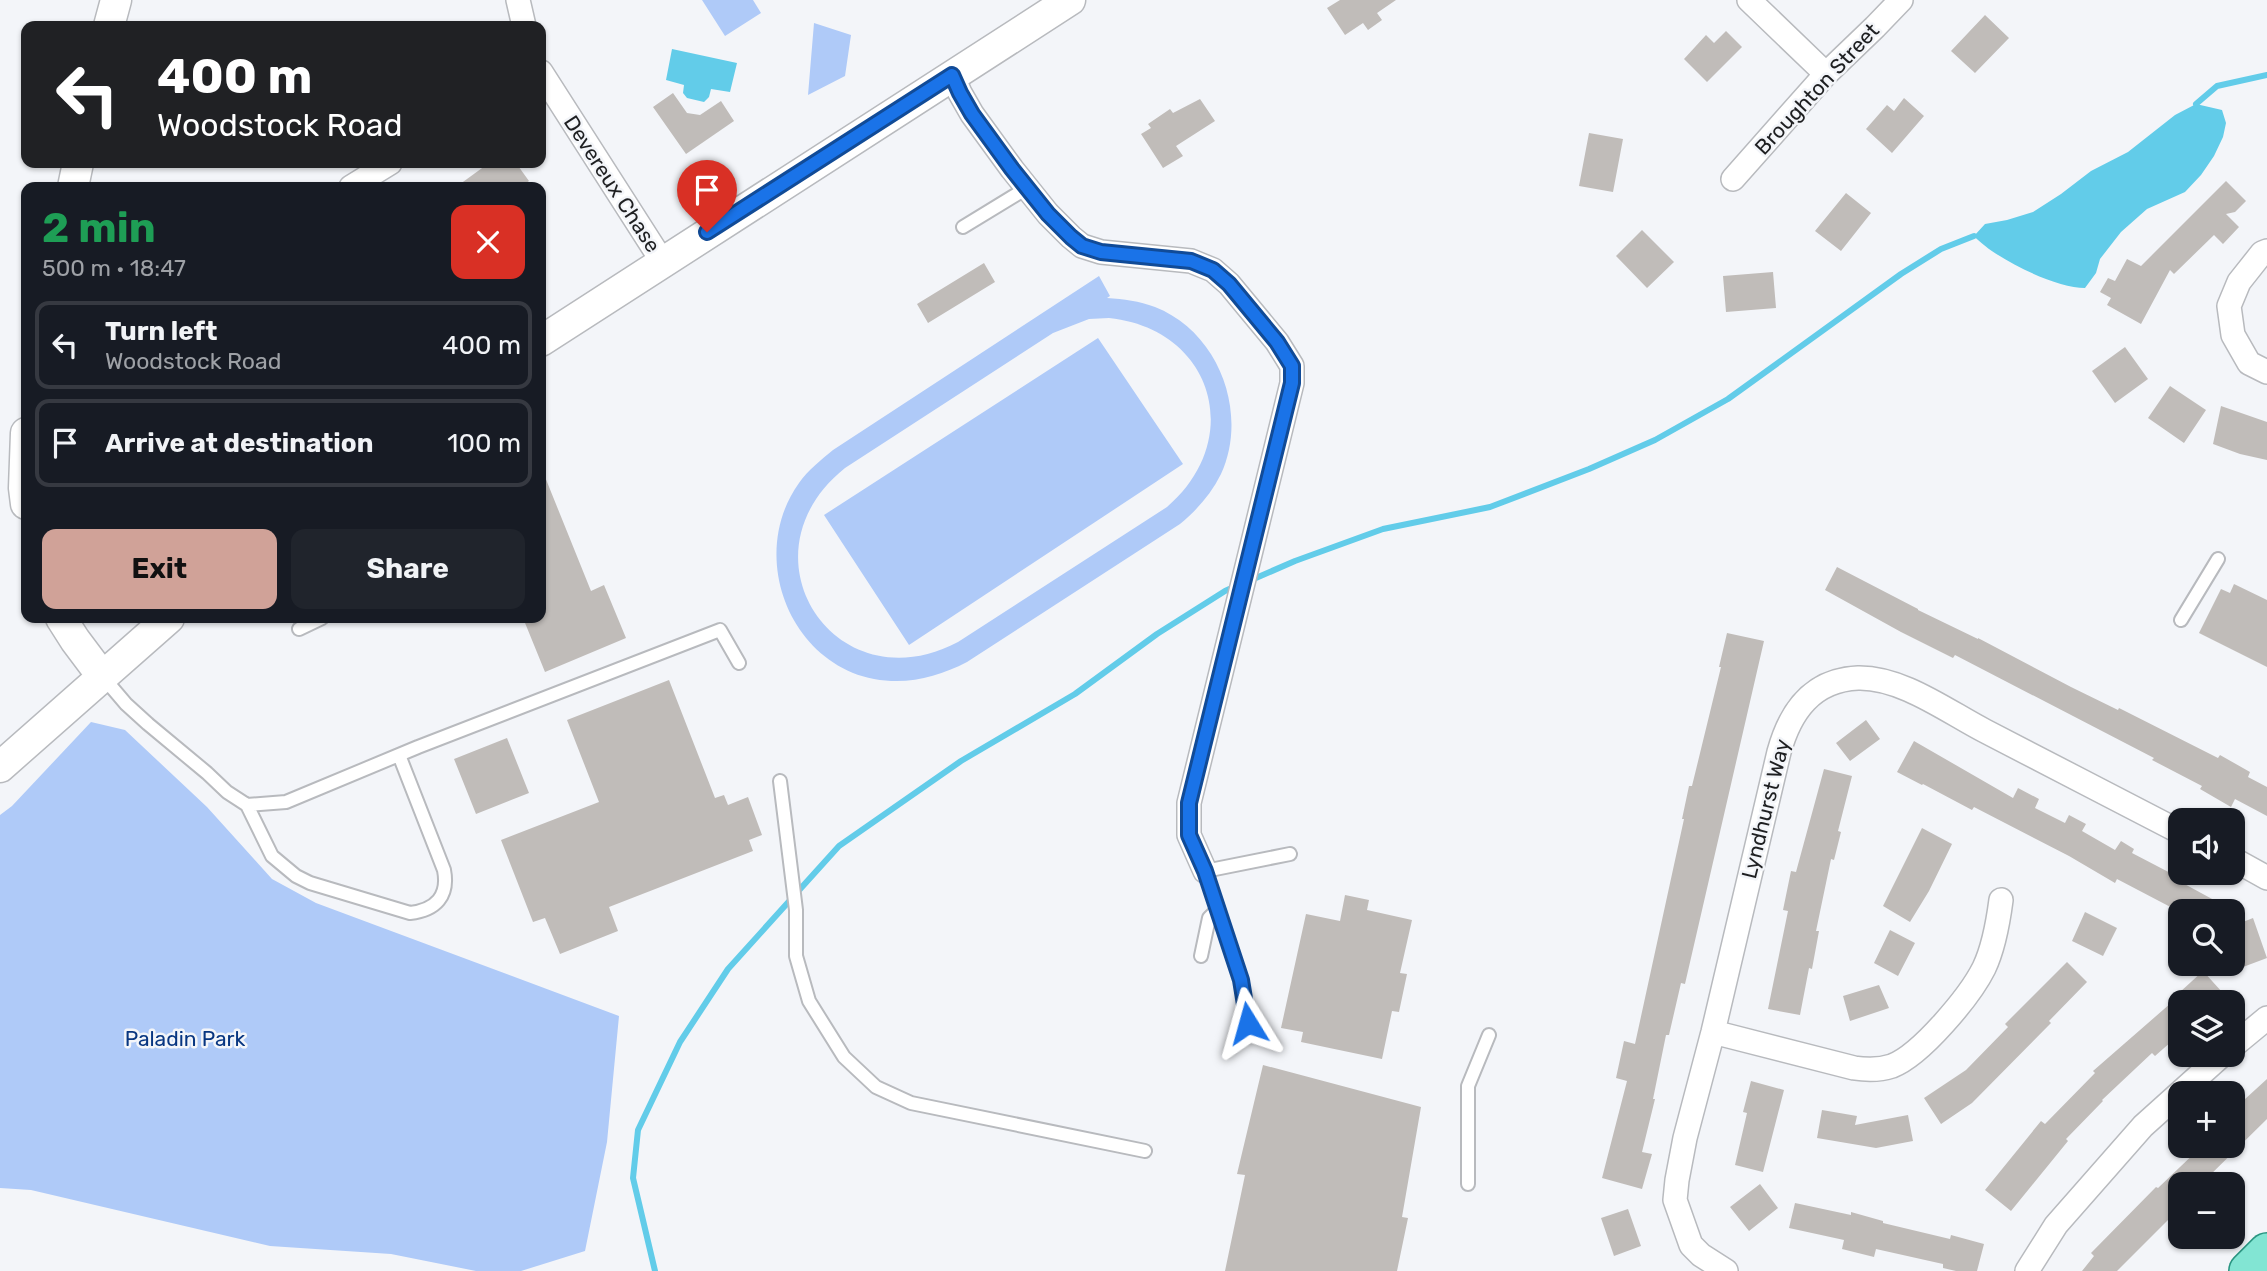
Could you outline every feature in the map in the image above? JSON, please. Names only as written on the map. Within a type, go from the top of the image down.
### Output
[{"type":"main road","points":[[2248,1271],[2267,1252]]},
{"type":"street","points":[[111,21],[116,0]]},
{"type":"street","points":[[518,0],[523,21]]},
{"type":"street","points":[[546,338],[1070,0]]},
{"type":"street","points":[[1749,0],[1826,74]]},
{"type":"street","name":"Broughton Street","points":[[1733,178],[1826,74],[1901,0]]},
{"type":"street","points":[[952,75],[972,114],[1027,188],[1048,214],[1082,246],[1101,252],[1191,261],[1213,270],[1229,284],[1277,342],[1292,366],[1292,383],[1189,803],[1189,835],[1205,871]]},
{"type":"street","name":"Devereux Chase","points":[[546,80],[662,261]]},
{"type":"street","points":[[359,182],[382,168]]},
{"type":"street","points":[[2267,251],[2262,253],[2239,282],[2229,306],[2233,335],[2249,363],[2267,372]]},
{"type":"street","points":[[64,623],[102,676]]},
{"type":"street","points":[[0,767],[163,623]]},
{"type":"street","name":"Lyndhurst Way","points":[[1726,1271],[1701,1255],[1690,1244],[1675,1200],[1685,1138],[1713,1032],[1784,731],[1803,701],[1819,689],[1839,681],[1875,679],[1894,685],[1933,702],[1968,723],[2168,826]]},
{"type":"street","points":[[2245,865],[2267,877]]},
{"type":"street","points":[[1713,1032],[1854,1068],[1869,1070],[1890,1067],[1917,1049],[1969,993],[1984,968],[1990,951],[2001,900]]},
{"type":"street","points":[[2245,1036],[2267,1018]]},
{"type":"street","points":[[2027,1271],[2056,1225],[2143,1126],[2209,1067]]},
{"type":"lane","points":[[963,227],[1027,188]]},
{"type":"lane","points":[[2182,620],[2218,558]]},
{"type":"lane","points":[[299,629],[312,623]]},
{"type":"lane","points":[[247,805],[286,802],[720,630],[739,663]]},
{"type":"lane","points":[[102,676],[148,724],[227,792],[247,805],[272,856],[296,876],[310,883],[410,913],[423,911],[438,902],[446,881],[399,755]]},
{"type":"lane","points":[[780,781],[796,910],[796,956],[809,1001],[844,1058],[876,1087],[911,1103],[1145,1151]]},
{"type":"lane","points":[[1248,1023],[1241,980],[1205,871],[1290,854]]},
{"type":"lane","points":[[1201,956],[1209,918],[1218,909]]},
{"type":"lane","points":[[1468,1184],[1468,1086],[1489,1035]]},
{"type":"green space","points":[[702,0],[753,0],[761,13],[725,36]]},
{"type":"green space","points":[[814,23],[851,35],[845,76],[808,95]]},
{"type":"green space","points":[[1099,276],[1110,296],[1107,298],[1155,307],[1177,319],[1196,335],[1211,355],[1222,377],[1232,426],[1229,450],[1221,474],[1208,495],[1180,524],[967,662],[934,676],[899,681],[874,679],[844,669],[819,651],[799,628],[785,601],[778,572],[777,541],[784,511],[803,478],[833,450]],"holes":[[[1109,318],[1145,326],[1173,343],[1194,365],[1207,391],[1211,420],[1206,450],[1191,480],[1167,507],[958,642],[913,657],[873,654],[839,638],[814,612],[800,578],[799,541],[814,503],[845,468],[1053,333],[1089,319]]]},
{"type":"green space","points":[[1098,338],[1183,464],[909,645],[824,515]]},
{"type":"green space","name":"Paladin Park","points":[[91,722],[125,730],[207,807],[272,879],[316,903],[619,1016],[607,1142],[585,1251],[521,1271],[476,1271],[391,1254],[270,1246],[31,1190],[0,1188],[0,815],[12,806]]},
{"type":"shaded area","points":[[672,49],[737,63],[730,92],[711,89],[704,102],[687,98],[683,93],[684,85],[666,80]]},
{"type":"shaded area","points":[[2196,104],[2222,110],[2226,123],[2214,156],[2185,192],[2147,209],[2121,232],[2100,259],[2096,273],[2085,288],[2058,283],[2026,270],[1983,245],[1974,236],[1985,224],[2033,212],[2091,171],[2128,152],[2175,115]]},
{"type":"building","points":[[1340,0],[1396,0],[1377,13],[1382,20],[1368,30],[1363,23],[1345,35],[1327,8]]},
{"type":"building","points":[[1985,15],[2009,38],[1975,73],[1951,51]]},
{"type":"building","points":[[1726,31],[1742,47],[1707,82],[1684,59],[1706,35],[1714,43]]},
{"type":"building","points":[[673,93],[687,113],[700,115],[721,101],[734,121],[686,154],[653,107]]},
{"type":"building","points":[[1904,98],[1924,116],[1892,153],[1866,129],[1887,105],[1894,111]]},
{"type":"building","points":[[1200,99],[1215,121],[1176,146],[1183,156],[1163,168],[1141,134],[1151,128],[1148,124],[1170,109],[1173,113]]},
{"type":"building","points":[[1589,133],[1623,139],[1613,192],[1579,186]]},
{"type":"building","points":[[482,168],[520,168],[529,181],[528,182],[463,182]]},
{"type":"building","points":[[2226,181],[2246,201],[2235,212],[2226,214],[2239,227],[2223,244],[2214,235],[2174,274],[2170,270],[2141,324],[2107,305],[2111,298],[2100,292],[2108,278],[2115,281],[2127,259],[2141,266]]},
{"type":"building","points":[[1846,193],[1871,213],[1841,251],[1815,231]]},
{"type":"building","points":[[1642,230],[1674,262],[1647,288],[1616,256]]},
{"type":"building","points":[[984,263],[995,282],[928,323],[917,304]]},
{"type":"building","points":[[1773,272],[1776,308],[1726,312],[1723,276]]},
{"type":"building","points":[[2125,347],[2148,379],[2115,403],[2092,371]]},
{"type":"building","points":[[2170,386],[2206,410],[2184,443],[2148,418]]},
{"type":"building","points":[[2221,406],[2267,422],[2267,460],[2213,444]]},
{"type":"building","points":[[546,479],[591,591],[604,585],[626,638],[545,672],[525,623],[546,623]]},
{"type":"building","points":[[1837,567],[2071,687],[2218,758],[2220,755],[2250,772],[2248,777],[2267,787],[2267,816],[2235,799],[2231,807],[2200,789],[2202,786],[2152,760],[2154,758],[1955,655],[1953,658],[1901,632],[1825,590]]},
{"type":"building","points":[[2234,584],[2267,600],[2267,667],[2199,633],[2221,589],[2230,593]]},
{"type":"building","points":[[1727,633],[1764,641],[1685,984],[1681,983],[1669,1035],[1666,1035],[1642,1152],[1652,1154],[1642,1189],[1602,1178],[1627,1081],[1616,1078],[1624,1041],[1635,1044],[1689,786],[1692,786]]},
{"type":"building","points":[[669,680],[715,798],[724,795],[728,805],[748,797],[762,835],[749,840],[753,851],[609,907],[618,931],[560,954],[545,918],[533,922],[501,840],[599,802],[567,720]]},
{"type":"building","points":[[1866,720],[1880,739],[1850,761],[1836,743]]},
{"type":"building","points":[[507,738],[529,793],[476,814],[454,759]]},
{"type":"building","points":[[1914,741],[2013,798],[2018,788],[2039,799],[2035,808],[2065,823],[2069,815],[2086,824],[2082,831],[2115,850],[2121,841],[2134,849],[2132,853],[2168,872],[2168,885],[2186,885],[2212,899],[2168,899],[2168,906],[2117,879],[2115,883],[1974,807],[1972,810],[1897,772]]},
{"type":"building","points":[[1824,769],[1852,776],[1838,831],[1841,832],[1834,860],[1831,859],[1816,931],[1819,931],[1812,969],[1809,968],[1800,1015],[1768,1009],[1788,911],[1783,910],[1791,871],[1796,872]]},
{"type":"building","points":[[1922,828],[1952,844],[1910,922],[1883,906]]},
{"type":"building","points":[[1345,895],[1369,900],[1367,910],[1412,920],[1400,973],[1407,974],[1399,1012],[1392,1011],[1382,1059],[1301,1042],[1303,1032],[1281,1028],[1306,914],[1340,921]]},
{"type":"building","points":[[2085,912],[2117,928],[2103,956],[2072,941]]},
{"type":"building","points":[[2253,918],[2267,958],[2245,966],[2245,921]]},
{"type":"building","points":[[1890,930],[1915,943],[1898,976],[1874,963]]},
{"type":"building","points":[[2067,962],[2087,982],[2049,1021],[2051,1023],[1972,1103],[1941,1124],[1924,1098],[1966,1070],[2008,1027],[2005,1024]]},
{"type":"building","points":[[2198,976],[2208,976],[2220,990],[2182,990]]},
{"type":"building","points":[[1879,985],[1889,1008],[1850,1021],[1843,996]]},
{"type":"building","points":[[2168,1006],[2168,1045],[2155,1056],[2152,1053],[2102,1100],[2066,1139],[2068,1141],[2011,1211],[1985,1190],[2041,1121],[2045,1124],[2095,1073],[2093,1071]]},
{"type":"building","points":[[1263,1065],[1421,1107],[1402,1217],[1408,1218],[1397,1271],[1225,1271],[1245,1175],[1237,1174]]},
{"type":"building","points":[[2267,1079],[2267,1119],[2245,1141],[2245,1099]]},
{"type":"building","points":[[1751,1081],[1784,1090],[1763,1172],[1735,1165]]},
{"type":"building","points":[[1822,1110],[1857,1116],[1855,1125],[1908,1115],[1913,1141],[1876,1148],[1817,1138]]},
{"type":"building","points":[[2189,1158],[2227,1158],[2213,1172],[2175,1172]]},
{"type":"building","points":[[2168,1178],[2168,1220],[2117,1271],[2082,1271],[2094,1256],[2091,1253],[2156,1187]]},
{"type":"building","points":[[1760,1184],[1778,1208],[1749,1231],[1730,1207]]},
{"type":"building","points":[[1795,1203],[1851,1215],[1851,1212],[1883,1223],[1984,1244],[1977,1271],[1956,1271],[1943,1268],[1943,1264],[1876,1249],[1874,1257],[1842,1249],[1844,1240],[1789,1228]]},
{"type":"building","points":[[1628,1209],[1641,1246],[1614,1256],[1601,1218]]},
{"type":"waterway","points":[[2196,104],[2217,86],[2267,75]]},
{"type":"waterway","points":[[1249,581],[1383,529],[1490,507],[1655,440],[1728,399],[1901,274],[1941,249],[1974,236]]},
{"type":"waterway","points":[[655,1271],[633,1178],[638,1130],[680,1042],[728,969],[839,846],[961,761],[1075,694],[1157,634],[1236,586]]},
{"type":"route","points":[[707,232],[952,75],[972,114],[1012,169],[1048,214],[1071,237],[1082,246],[1101,252],[1191,261],[1213,270],[1229,284],[1277,342],[1292,366],[1292,383],[1189,803],[1189,835],[1205,871],[1241,980],[1248,1023]]}]
